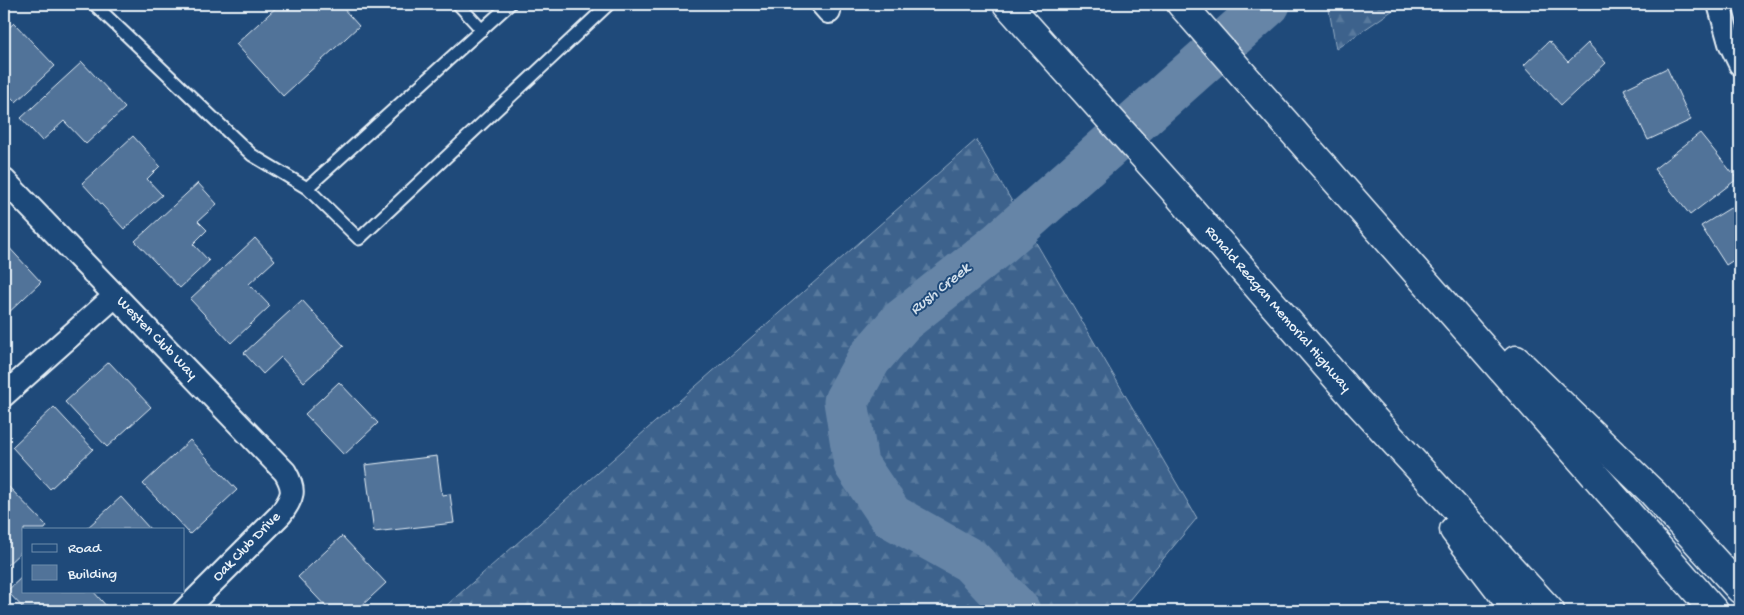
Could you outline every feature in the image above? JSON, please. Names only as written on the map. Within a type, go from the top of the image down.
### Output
[{"type":"highway","name":"Ronald Reagan Memorial Highway","points":[[1006,4],[1172,188],[1357,401],[1550,611]]},
{"type":"highway","points":[[1181,4],[1714,611]]},
{"type":"highway","points":[[1376,224],[1653,493],[1740,589]]},
{"type":"highway","points":[[1357,401],[1516,611]]},
{"type":"street","points":[[1719,4],[1730,43],[1740,64]]},
{"type":"street","name":"Westen Club Way","points":[[4,180],[284,472],[292,485],[292,496],[288,503]]},
{"type":"street","points":[[4,395],[115,296]]},
{"type":"street","name":"Oak Club Drive","points":[[184,611],[281,514],[288,503]]},
{"type":"lane","points":[[94,4],[252,155],[307,188],[359,239],[609,4]]},
{"type":"lane","points":[[458,4],[482,30]]},
{"type":"lane","points":[[307,188],[510,4]]},
{"type":"green space","points":[[1328,4],[1402,4],[1336,49]]},
{"type":"green space","points":[[976,140],[1197,518],[1120,611],[440,611]]},
{"type":"building","points":[[280,4],[344,4],[341,6],[359,26],[283,96],[236,44]]},
{"type":"building","points":[[1544,4],[1558,4],[1555,9]]},
{"type":"building","points":[[14,23],[55,66],[16,102],[4,90],[4,32]]},
{"type":"building","points":[[1549,41],[1568,62],[1588,43],[1606,63],[1561,105],[1524,65]]},
{"type":"building","points":[[82,62],[125,108],[86,144],[64,121],[42,141],[21,118]]},
{"type":"building","points":[[1667,68],[1691,120],[1648,140],[1624,89]]},
{"type":"building","points":[[1700,133],[1737,179],[1690,215],[1654,169]]},
{"type":"building","points":[[133,136],[160,166],[147,179],[162,195],[124,229],[82,183]]},
{"type":"building","points":[[198,183],[217,204],[198,221],[207,230],[193,244],[209,261],[180,288],[135,241]]},
{"type":"building","points":[[1740,202],[1740,256],[1726,265],[1701,226]]},
{"type":"building","points":[[255,238],[275,260],[249,284],[270,306],[231,343],[190,299]]},
{"type":"building","points":[[4,242],[41,282],[4,317]]},
{"type":"building","points":[[302,300],[344,346],[304,382],[281,357],[263,374],[244,353]]},
{"type":"building","points":[[109,362],[151,407],[107,447],[65,402]]},
{"type":"building","points":[[339,382],[378,423],[344,455],[305,414]]},
{"type":"building","points":[[54,407],[93,449],[50,489],[12,447]]},
{"type":"building","points":[[190,440],[237,490],[190,534],[143,484]]},
{"type":"building","points":[[437,456],[442,495],[450,494],[454,523],[374,532],[365,465]]},
{"type":"building","points":[[4,482],[47,526],[46,528],[22,528],[22,551],[4,568]]},
{"type":"building","points":[[121,497],[149,528],[87,528]]},
{"type":"building","points":[[342,536],[386,583],[356,611],[330,611],[298,577]]},
{"type":"building","points":[[22,577],[22,592],[94,592],[108,608],[105,611],[26,611],[7,591]]},
{"type":"waterway","name":"Rush Creek","points":[[1018,611],[971,561],[891,516],[856,464],[846,401],[869,359],[901,322],[1000,243],[1268,4]]}]
